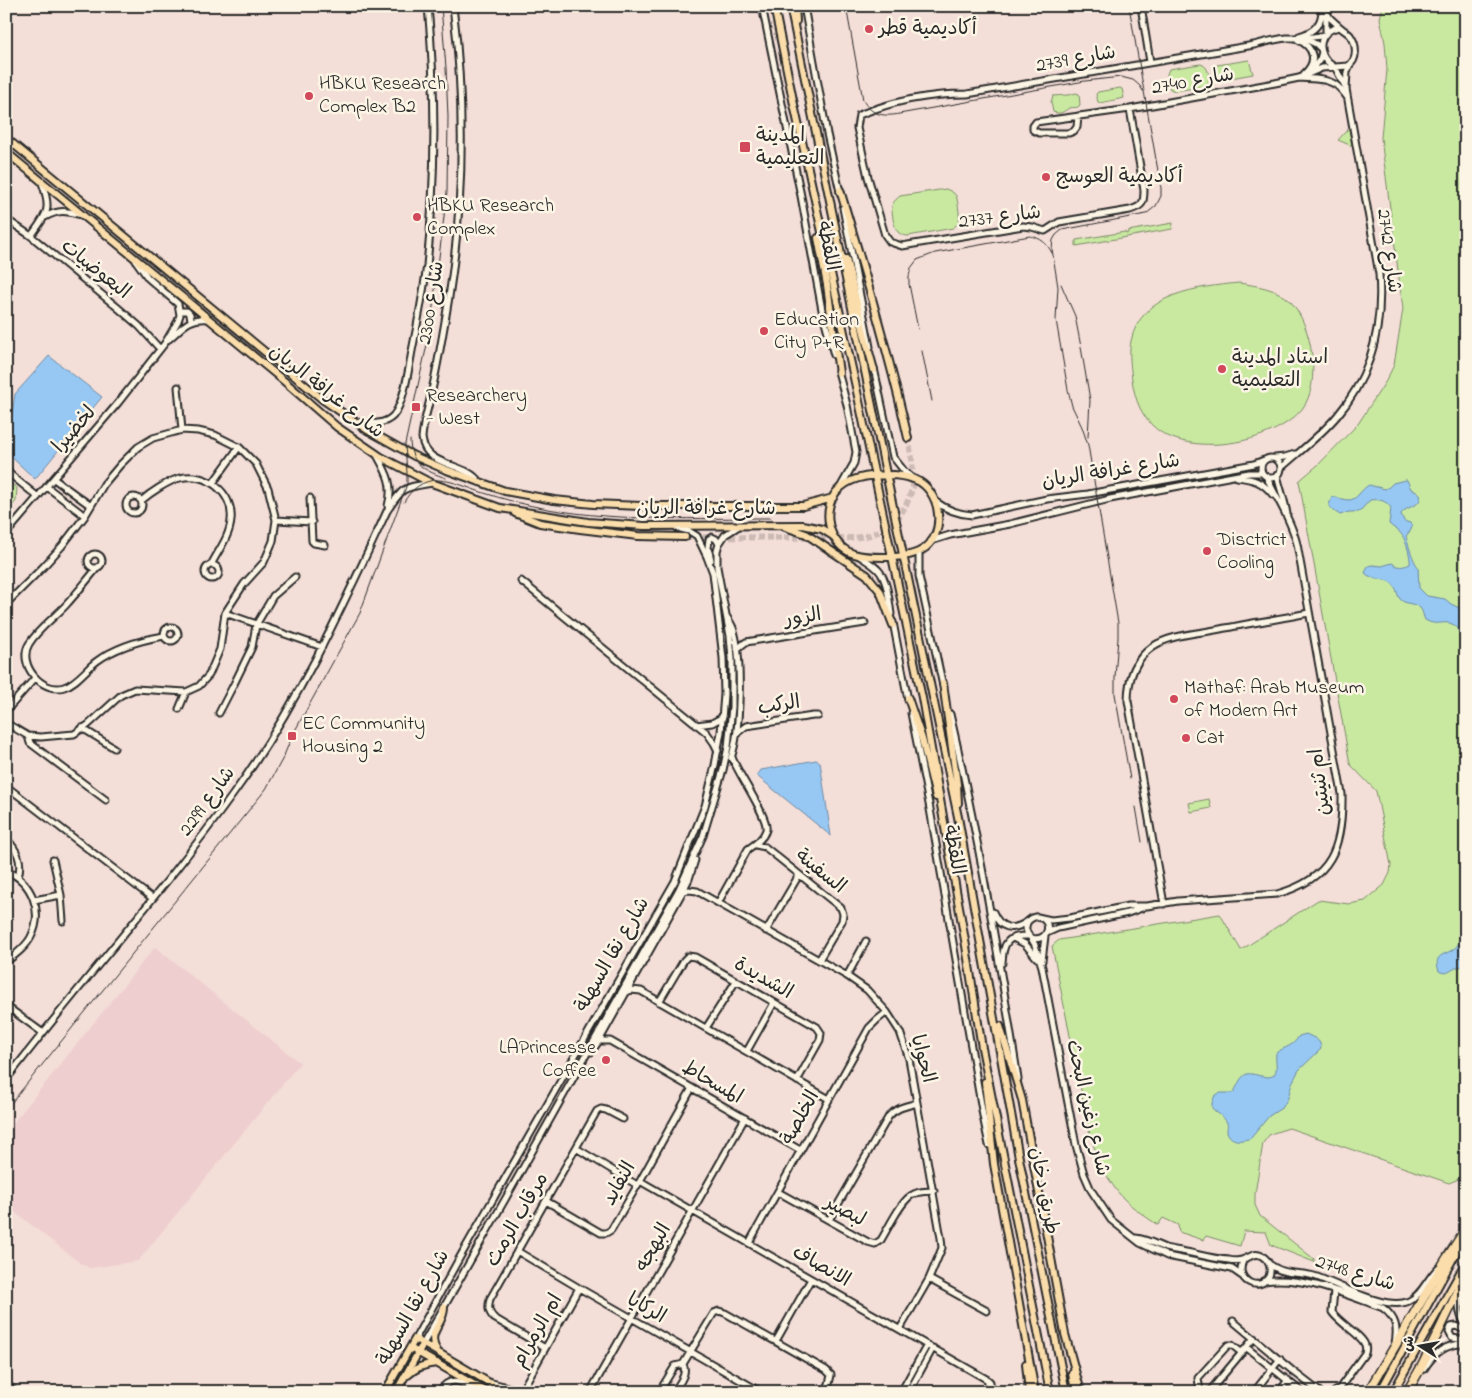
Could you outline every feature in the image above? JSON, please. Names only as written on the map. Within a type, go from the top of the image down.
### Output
[{"type":"highway","points":[[1368,1392],[1465,1230]]},
{"type":"highway","points":[[1408,1392],[1466,1276]]},
{"type":"main road","name":"اللقطة","points":[[772,6],[776,17],[922,698],[965,937],[982,1048]]},
{"type":"main road","name":"اللقطة","points":[[790,6],[958,817],[991,996]]},
{"type":"main road","points":[[795,6],[800,60]]},
{"type":"main road","name":"شارع غرافة الريان","points":[[6,138],[322,399],[354,422],[414,456],[505,491],[554,500],[602,505],[803,506],[833,498]]},
{"type":"main road","name":"شارع غرافة الريان","points":[[6,152],[337,427],[407,471],[433,483],[500,508],[588,522],[740,526],[803,524],[822,529],[833,536]]},
{"type":"main road","points":[[826,186],[833,202],[874,370]]},
{"type":"main road","points":[[812,190],[812,207],[827,285],[839,374]]},
{"type":"main road","points":[[840,190],[880,324],[908,438]]},
{"type":"main road","points":[[840,487],[856,479],[874,476],[911,477]]},
{"type":"main road","name":"اللقطة","points":[[911,477],[926,486],[936,502]]},
{"type":"main road","name":"اللقطة","points":[[840,487],[833,498],[829,510],[830,530],[843,548],[857,555]]},
{"type":"main road","points":[[857,555],[904,556],[923,549],[931,542],[938,522],[936,502]]},
{"type":"main road","points":[[500,508],[540,523],[638,536],[685,537]]},
{"type":"main road","points":[[782,526],[806,534],[867,575],[880,591],[893,625]]},
{"type":"main road","points":[[943,683],[957,784],[958,817]]},
{"type":"main road","points":[[908,698],[922,739],[934,791],[941,806]]},
{"type":"main road","points":[[991,996],[1022,1100],[1075,1392]]},
{"type":"main road","name":"طريق دخان","points":[[991,996],[1019,1158],[1066,1392]]},
{"type":"main road","points":[[982,1048],[994,1164],[1035,1392]]},
{"type":"main road","name":"طريق دخان","points":[[982,1048],[1050,1392]]},
{"type":"main road","points":[[1380,1392],[1455,1255],[1465,1230]]},
{"type":"main road","points":[[1394,1392],[1466,1262]]},
{"type":"main road","points":[[438,1352],[433,1343],[433,1336],[445,1314],[444,1307]]},
{"type":"main road","points":[[1022,1318],[1029,1392]]},
{"type":"main road","points":[[1065,1334],[1082,1392]]},
{"type":"main road","points":[[415,1339],[504,1392]]},
{"type":"main road","name":"شارع نقا السهلة","points":[[385,1392],[415,1339]]},
{"type":"main road","name":"شارع نقا السهلة","points":[[396,1392],[423,1344]]},
{"type":"main road","points":[[410,1348],[487,1392]]},
{"type":"main road","points":[[402,1382],[416,1368],[430,1363],[438,1363]]},
{"type":"street","name":"شارع 2300","points":[[354,422],[381,423],[392,416],[397,409],[411,360],[421,308],[427,264],[433,175],[434,109],[428,6]]},
{"type":"street","name":"شارع 2300","points":[[453,6],[462,103],[457,241],[441,347],[422,438],[425,448],[431,455],[474,475],[479,482]]},
{"type":"street","name":"اللقطة","points":[[762,6],[822,310],[849,415],[856,452],[849,474],[840,487]]},
{"type":"street","name":"اللقطة","points":[[804,6],[827,134],[840,190],[874,370],[893,457],[911,477]]},
{"type":"street","points":[[1141,6],[1150,62]]},
{"type":"street","points":[[1304,38],[1316,44],[1322,50],[1327,61],[1334,66],[1344,67],[1352,64],[1356,48],[1354,41],[1351,36],[1330,18],[1322,6]]},
{"type":"street","points":[[1312,72],[1320,59],[1322,41],[1325,34],[1326,14],[1322,6]]},
{"type":"street","points":[[1293,38],[1313,31],[1321,19],[1322,6]]},
{"type":"street","points":[[1325,34],[1333,28],[1340,27]]},
{"type":"street","name":"شارع 2739","points":[[858,120],[859,115],[897,102],[944,94],[967,94],[1277,40],[1325,34]]},
{"type":"street","points":[[1293,38],[1306,44],[1313,55],[1310,68],[1299,78]]},
{"type":"street","name":"شارع 2742","points":[[1280,468],[1316,437],[1350,400],[1369,366],[1376,339],[1381,294],[1347,97],[1347,72],[1352,64]]},
{"type":"street","name":"شارع 2742","points":[[1334,66],[1346,89]]},
{"type":"street","name":"شارع 2740","points":[[1078,116],[1077,127],[1069,133],[1037,133],[1032,128],[1036,122],[1078,116],[1130,109],[1275,83],[1299,78],[1322,68],[1334,66]]},
{"type":"street","points":[[1299,78],[1330,82],[1347,97]]},
{"type":"street","name":"شارع 2737","points":[[858,120],[857,128],[868,177],[885,235],[890,242],[902,246],[1023,226],[1045,231],[1059,222],[1140,207],[1144,201],[1144,190],[1130,109]]},
{"type":"street","points":[[31,236],[45,217],[48,200],[41,181]]},
{"type":"street","points":[[45,217],[59,211],[82,215]]},
{"type":"street","name":"البعوضيات","points":[[6,219],[31,236],[117,306],[160,349]]},
{"type":"street","points":[[134,258],[148,278],[178,304],[180,312],[187,311],[190,314],[190,320],[208,319]]},
{"type":"street","name":"لخضيرا","points":[[165,343],[178,321],[180,312]]},
{"type":"street","name":"لخضيرا","points":[[6,534],[118,403],[165,343],[190,320]]},
{"type":"street","points":[[178,387],[182,430]]},
{"type":"street","points":[[6,604],[62,546],[85,516],[104,484],[120,464],[138,447],[153,438],[182,430],[215,435],[239,447],[256,464],[268,488],[276,520],[273,541],[264,562],[244,584],[225,613],[220,649],[209,675],[199,686],[186,692],[135,689],[121,695],[88,725],[74,734],[42,737],[28,736],[6,723]]},
{"type":"street","points":[[213,483],[239,447]]},
{"type":"street","name":"شارع 2742","points":[[1274,458],[1285,457],[1298,452]]},
{"type":"street","name":"شارع 2299","points":[[376,453],[386,470],[391,484],[391,496],[387,511]]},
{"type":"street","points":[[1274,458],[1278,461],[1280,468],[1277,475],[1272,478],[1264,475],[1261,466],[1264,460],[1274,458]]},
{"type":"street","name":"شارع غرافة الريان","points":[[936,502],[952,511],[972,515],[1047,499],[1088,494],[1254,464],[1264,460]]},
{"type":"street","points":[[6,468],[11,475],[38,496]]},
{"type":"street","name":"شارع غرافة الريان","points":[[931,542],[950,535],[974,532],[1040,518],[1110,499],[1249,473],[1264,475]]},
{"type":"street","name":"ام ثنيتين","points":[[1042,918],[1056,920],[1128,906],[1147,906],[1187,900],[1276,894],[1291,890],[1311,880],[1334,852],[1342,816],[1342,794],[1297,544],[1288,517],[1264,475]]},
{"type":"street","name":"ام ثنيتين","points":[[1277,475],[1288,517]]},
{"type":"street","points":[[139,499],[181,478],[197,477],[213,483],[224,494],[232,519],[213,566]]},
{"type":"street","name":"شارع غرافة الريان","points":[[1232,477],[1253,479],[1260,482],[1272,493],[1279,504]]},
{"type":"street","points":[[54,478],[91,506]]},
{"type":"street","name":"شارع 2299","points":[[6,1080],[196,843],[238,787],[296,694],[322,647],[387,511],[396,498],[404,489],[410,486],[433,483]]},
{"type":"street","points":[[47,487],[85,516]]},
{"type":"street","points":[[59,496],[65,492],[65,488]]},
{"type":"street","points":[[310,498],[312,541],[314,544],[325,545]]},
{"type":"street","points":[[276,520],[312,522]]},
{"type":"street","name":"شارع نقا السهلة","points":[[415,1339],[675,881],[705,806],[718,752],[724,694],[723,658],[713,573],[702,546],[694,534],[684,529],[659,525]]},
{"type":"street","points":[[713,573],[708,541],[710,538],[716,538],[719,544],[725,536],[740,526]]},
{"type":"street","name":"شارع نقا السهلة","points":[[423,1344],[680,889],[709,819],[724,770],[731,726],[733,688],[730,643],[718,567],[717,551],[719,544]]},
{"type":"street","name":"اللقطة","points":[[918,552],[919,576],[963,768],[990,905],[1022,1100]]},
{"type":"street","points":[[90,576],[91,566],[88,562],[89,557],[96,554],[100,556],[102,563],[27,646],[26,657],[29,668],[35,678],[50,687],[63,687],[74,681],[111,652],[147,639],[164,636]]},
{"type":"street","name":"اللقطة","points":[[857,555],[881,573],[885,584],[930,809],[983,1116],[994,1164]]},
{"type":"street","points":[[91,566],[98,567]]},
{"type":"street","points":[[219,713],[252,647],[256,625],[273,596],[295,576]]},
{"type":"street","points":[[521,581],[711,738],[718,752]]},
{"type":"street","points":[[225,613],[322,647]]},
{"type":"street","points":[[1164,904],[1128,701],[1128,689],[1132,673],[1151,648],[1173,637],[1309,613]]},
{"type":"street","name":"شارع نقا السهلة","points":[[724,770],[732,757],[736,734],[739,681],[736,638],[725,614]]},
{"type":"street","name":"الزور","points":[[746,642],[865,623]]},
{"type":"street","points":[[736,638],[746,642]]},
{"type":"street","points":[[737,650],[746,642]]},
{"type":"street","points":[[6,711],[35,678]]},
{"type":"street","points":[[180,709],[186,692]]},
{"type":"street","name":"الركب","points":[[736,734],[746,726],[818,716]]},
{"type":"street","points":[[696,725],[712,723],[723,717]]},
{"type":"street","name":"الركب","points":[[738,720],[746,726]]},
{"type":"street","points":[[82,728],[114,748]]},
{"type":"street","points":[[28,736],[30,743],[106,800]]},
{"type":"street","points":[[718,903],[748,850],[756,845],[765,832],[766,822],[732,757]]},
{"type":"street","points":[[6,786],[152,898]]},
{"type":"street","points":[[6,838],[11,843],[20,861],[21,868],[18,877]]},
{"type":"street","name":"السفينة","points":[[756,845],[765,847],[841,908],[843,914],[842,921],[819,960]]},
{"type":"street","points":[[585,1057],[599,1042],[690,879],[695,854]]},
{"type":"street","points":[[53,860],[61,895],[63,921]]},
{"type":"street","points":[[6,871],[18,877],[28,888],[34,900],[35,923],[31,936],[21,950],[6,962]]},
{"type":"street","points":[[766,931],[799,875]]},
{"type":"street","name":"الحوايا","points":[[690,879],[692,886],[697,891],[847,976],[867,990],[887,1012],[900,1032],[909,1060],[918,1103],[942,1248],[929,1279],[900,1329]]},
{"type":"street","name":"الحوايا","points":[[683,891],[697,891]]},
{"type":"street","points":[[34,900],[61,895]]},
{"type":"street","points":[[990,905],[998,921],[1006,927],[1016,927],[1028,922]]},
{"type":"street","name":"ام ثنيتين","points":[[1046,934],[1058,928],[1118,915],[1147,906]]},
{"type":"street","points":[[1117,908],[1116,913],[1118,915]]},
{"type":"street","points":[[1109,910],[1112,914],[1109,917]]},
{"type":"street","points":[[1093,913],[1095,920]]},
{"type":"street","points":[[1001,971],[1004,947],[1008,941],[1013,937],[1039,939],[1046,934],[1048,925],[1042,918],[1033,917],[1028,922],[1025,929],[1030,937]]},
{"type":"street","name":"شارع زغين البحث","points":[[1041,964],[1046,934]]},
{"type":"street","points":[[1013,937],[1025,944],[1041,964]]},
{"type":"street","name":"شارع زغين البحث","points":[[1030,937],[1035,945],[1041,964],[1076,1146],[1084,1174],[1092,1190],[1111,1220],[1147,1246],[1168,1256],[1230,1268],[1242,1276]]},
{"type":"street","points":[[847,976],[866,941]]},
{"type":"street","name":"الشديدة","points":[[659,1002],[684,960],[688,956],[695,957],[817,1027],[821,1033],[820,1040],[797,1080]]},
{"type":"street","points":[[634,978],[640,991]]},
{"type":"street","points":[[706,1028],[736,981]]},
{"type":"street","points":[[627,992],[631,990],[640,991],[829,1099]]},
{"type":"street","points":[[747,1052],[774,1003]]},
{"type":"street","points":[[6,1006],[43,1033]]},
{"type":"street","name":"الخلصة","points":[[749,1243],[869,1028],[887,1012]]},
{"type":"street","points":[[599,1042],[610,1041],[605,1030]]},
{"type":"street","name":"المسحاط","points":[[610,1041],[800,1150]]},
{"type":"street","name":"النفايد","points":[[546,1202],[601,1233],[611,1230],[692,1088]]},
{"type":"street","points":[[829,1220],[888,1116],[898,1108],[918,1103]]},
{"type":"street","name":"مرقاب الرمث","points":[[545,1348],[494,1318],[489,1311],[490,1299],[598,1111],[601,1109],[606,1110],[624,1119]]},
{"type":"street","name":"البهجه","points":[[590,1392],[745,1118]]},
{"type":"street","name":"الانصاف","points":[[576,1148],[749,1243],[988,1380]]},
{"type":"street","name":"لبصير","points":[[778,1192],[868,1242],[875,1244],[881,1240],[905,1201],[912,1194],[934,1191]]},
{"type":"street","name":"شارع زغين البحث","points":[[1135,1238],[1142,1238],[1166,1248],[1231,1261],[1244,1259]]},
{"type":"street","name":"الركايا","points":[[517,1251],[761,1392]]},
{"type":"street","points":[[1259,1255],[1264,1257],[1269,1264],[1268,1276],[1258,1284],[1249,1282],[1242,1276],[1242,1264],[1244,1259],[1249,1256],[1259,1255]]},
{"type":"street","name":"شارع 2748","points":[[1269,1264],[1285,1272],[1320,1278],[1377,1300],[1400,1304],[1415,1297],[1432,1273],[1445,1261]]},
{"type":"street","points":[[1466,1276],[1459,1306],[1460,1314],[1466,1325]]},
{"type":"street","points":[[1319,1286],[1316,1282],[1320,1278]]},
{"type":"street","points":[[776,1341],[811,1279]]},
{"type":"street","points":[[929,1279],[987,1311]]},
{"type":"street","name":"شارع 2748","points":[[1264,1281],[1278,1279],[1319,1286],[1383,1308],[1389,1312],[1397,1328],[1395,1346]]},
{"type":"street","name":"ام الرمرام","points":[[489,1383],[523,1390],[580,1288]]},
{"type":"street","points":[[1334,1291],[1332,1312],[1366,1346],[1365,1353],[1337,1391]]},
{"type":"street","points":[[674,1392],[685,1373],[683,1364],[690,1351],[714,1313],[719,1311],[826,1370],[830,1375],[829,1384],[825,1392]]},
{"type":"street","points":[[1233,1321],[1320,1392]]},
{"type":"street","points":[[1466,1331],[1456,1326],[1451,1327],[1449,1332],[1452,1338],[1466,1340]]},
{"type":"street","points":[[1209,1392],[1254,1338]]},
{"type":"street","points":[[1408,1392],[1437,1353],[1452,1345],[1466,1344]]},
{"type":"street","points":[[901,1392],[927,1345]]},
{"type":"street","points":[[1200,1392],[1198,1378],[1228,1345],[1232,1345],[1242,1353]]},
{"type":"street","points":[[909,1392],[933,1348]]},
{"type":"street","points":[[1246,1348],[1302,1392]]},
{"type":"street","points":[[1255,1391],[1280,1360]]},
{"type":"street","points":[[660,1392],[674,1366],[683,1364]]},
{"type":"street","points":[[986,1392],[988,1380]]},
{"type":"street","points":[[988,1380],[991,1392]]},
{"type":"street","points":[[1279,1392],[1288,1380]]},
{"type":"street","points":[[440,1390],[445,1383],[460,1381],[479,1392]]},
{"type":"street","points":[[6,1384],[16,1392]]},
{"type":"street","points":[[745,1392],[748,1385]]},
{"type":"shaded area","points":[[155,947],[300,1063],[138,1261],[90,1268],[80,1263],[6,1205],[6,1132]]},
{"type":"green space","points":[[1383,6],[1466,6],[1466,1176],[1449,1183],[1289,1128],[1270,1134],[1263,1143],[1255,1205],[1260,1216],[1314,1259],[1314,1262],[1271,1245],[1266,1232],[1244,1231],[1240,1246],[1206,1236],[1203,1240],[1179,1232],[1178,1225],[1163,1218],[1158,1225],[1131,1206],[1117,1191],[1103,1168],[1090,1135],[1052,946],[1059,940],[1220,914],[1241,950],[1318,900],[1349,904],[1365,901],[1384,885],[1390,873],[1391,865],[1376,791],[1350,764],[1299,481],[1319,464],[1358,424],[1386,381],[1394,365],[1403,309],[1381,138],[1387,69],[1385,43],[1380,18]]},
{"type":"green space","points":[[1249,60],[1253,74],[1218,79],[1217,65]]},
{"type":"green space","points":[[1200,64],[1205,67],[1208,73],[1209,80],[1207,86],[1175,91],[1170,89],[1167,74],[1169,69]]},
{"type":"green space","points":[[1120,88],[1124,98],[1098,102],[1096,94],[1098,92]]},
{"type":"green space","points":[[1079,94],[1080,105],[1078,107],[1070,108],[1060,113],[1053,112],[1051,102],[1053,96]]},
{"type":"green space","points":[[1349,128],[1352,146],[1338,140]]},
{"type":"green space","points":[[946,189],[957,198],[959,222],[953,228],[908,236],[901,235],[897,231],[892,211],[895,200],[900,196]]},
{"type":"green space","points":[[1173,223],[1172,229],[1076,246],[1076,240],[1125,232],[1126,234],[1128,231]]},
{"type":"green space","name":"استاد المدينة التعليمية","points":[[1239,283],[1274,291],[1286,297],[1298,312],[1309,339],[1312,355],[1312,385],[1308,398],[1302,409],[1289,421],[1272,431],[1252,438],[1230,443],[1208,444],[1187,442],[1168,436],[1153,426],[1148,420],[1140,408],[1135,394],[1130,353],[1131,341],[1137,325],[1146,312],[1173,296],[1189,290]]},
{"type":"green space","points":[[6,479],[17,488],[16,501],[6,514]]},
{"type":"green space","points":[[1209,799],[1211,808],[1191,812],[1189,803]]},
{"type":"water","points":[[49,356],[102,397],[35,479],[6,452],[15,394]]},
{"type":"water","points":[[1407,480],[1411,489],[1420,494],[1417,504],[1401,514],[1404,521],[1412,526],[1406,536],[1418,567],[1419,588],[1427,596],[1445,599],[1466,611],[1466,638],[1452,624],[1433,623],[1425,620],[1422,610],[1400,599],[1392,584],[1365,573],[1368,566],[1372,565],[1382,566],[1392,563],[1396,566],[1405,566],[1410,564],[1404,538],[1389,524],[1391,508],[1387,503],[1370,500],[1359,512],[1349,512],[1340,515],[1331,509],[1329,505],[1332,497],[1352,500],[1369,485],[1385,489],[1393,483]]},
{"type":"water","points":[[816,760],[820,762],[831,836],[757,776],[761,770]]},
{"type":"water","points":[[1466,934],[1466,966],[1458,967],[1446,973],[1439,971],[1437,960],[1439,957],[1456,947]]},
{"type":"water","points":[[1306,1034],[1318,1041],[1321,1049],[1299,1070],[1283,1107],[1269,1116],[1251,1138],[1241,1140],[1231,1138],[1227,1131],[1226,1121],[1212,1108],[1215,1095],[1233,1093],[1244,1075],[1268,1077],[1275,1074],[1276,1053],[1291,1045],[1299,1036]]},
{"type":"tunnel","points":[[685,537],[854,538],[870,535],[885,529],[898,519],[913,487],[912,459],[908,438]]},
{"type":"tram line","points":[[12,1102],[266,789],[283,758],[292,736],[360,613],[407,484],[405,444],[430,331],[447,192],[448,117],[441,6]]},
{"type":"tram line","points":[[846,6],[863,100],[870,109],[878,114],[893,115],[1085,81],[1121,77],[1133,80],[1143,91]]},
{"type":"tram line","points":[[1129,6],[1161,196],[1156,206],[1146,214],[1062,230],[1053,240],[1052,249],[1058,287],[1056,320],[1068,390],[1072,406],[1088,445],[1118,623],[1115,694],[1130,779]]},
{"type":"tram line","points":[[918,329],[909,284],[911,268],[917,260],[935,253],[1030,236],[1043,242],[1052,253]]},
{"type":"tram line","points":[[1061,284],[1075,316],[1081,347],[1090,400],[1088,437]]},
{"type":"tram line","points":[[922,351],[932,401]]},
{"type":"tram line","points":[[410,440],[411,449],[416,461],[432,473],[446,478]]},
{"type":"tram line","points":[[404,502],[418,486],[433,480],[443,480],[522,504],[576,513],[632,518],[771,518]]},
{"type":"tram line","points":[[1136,807],[1142,842]]},
{"type":"place","name":"أكاديمية قطر","points":[[869,29]]},
{"type":"place","name":"HBKU Research Complex B2","points":[[309,96]]},
{"type":"place","name":"المدينة التعليمية","points":[[745,147]]},
{"type":"place","name":"أكاديمية العوسج","points":[[1046,177]]},
{"type":"place","name":"HBKU Research Complex","points":[[417,217]]},
{"type":"place","name":"Education City P+R","points":[[764,331]]},
{"type":"place","name":"استاد المدينة التعليمية","points":[[1222,369]]},
{"type":"place","name":"Researchery - West","points":[[416,407]]},
{"type":"place","name":"Disctrict Cooling","points":[[1207,551]]},
{"type":"place","name":"Mathaf: Arab Museum of Modern Art","points":[[1174,699]]},
{"type":"place","name":"EC Community Housing 2","points":[[292,736]]},
{"type":"place","name":"Cat","points":[[1186,738]]},
{"type":"place","name":"LAPrincesse Coffee","points":[[606,1060]]}]
